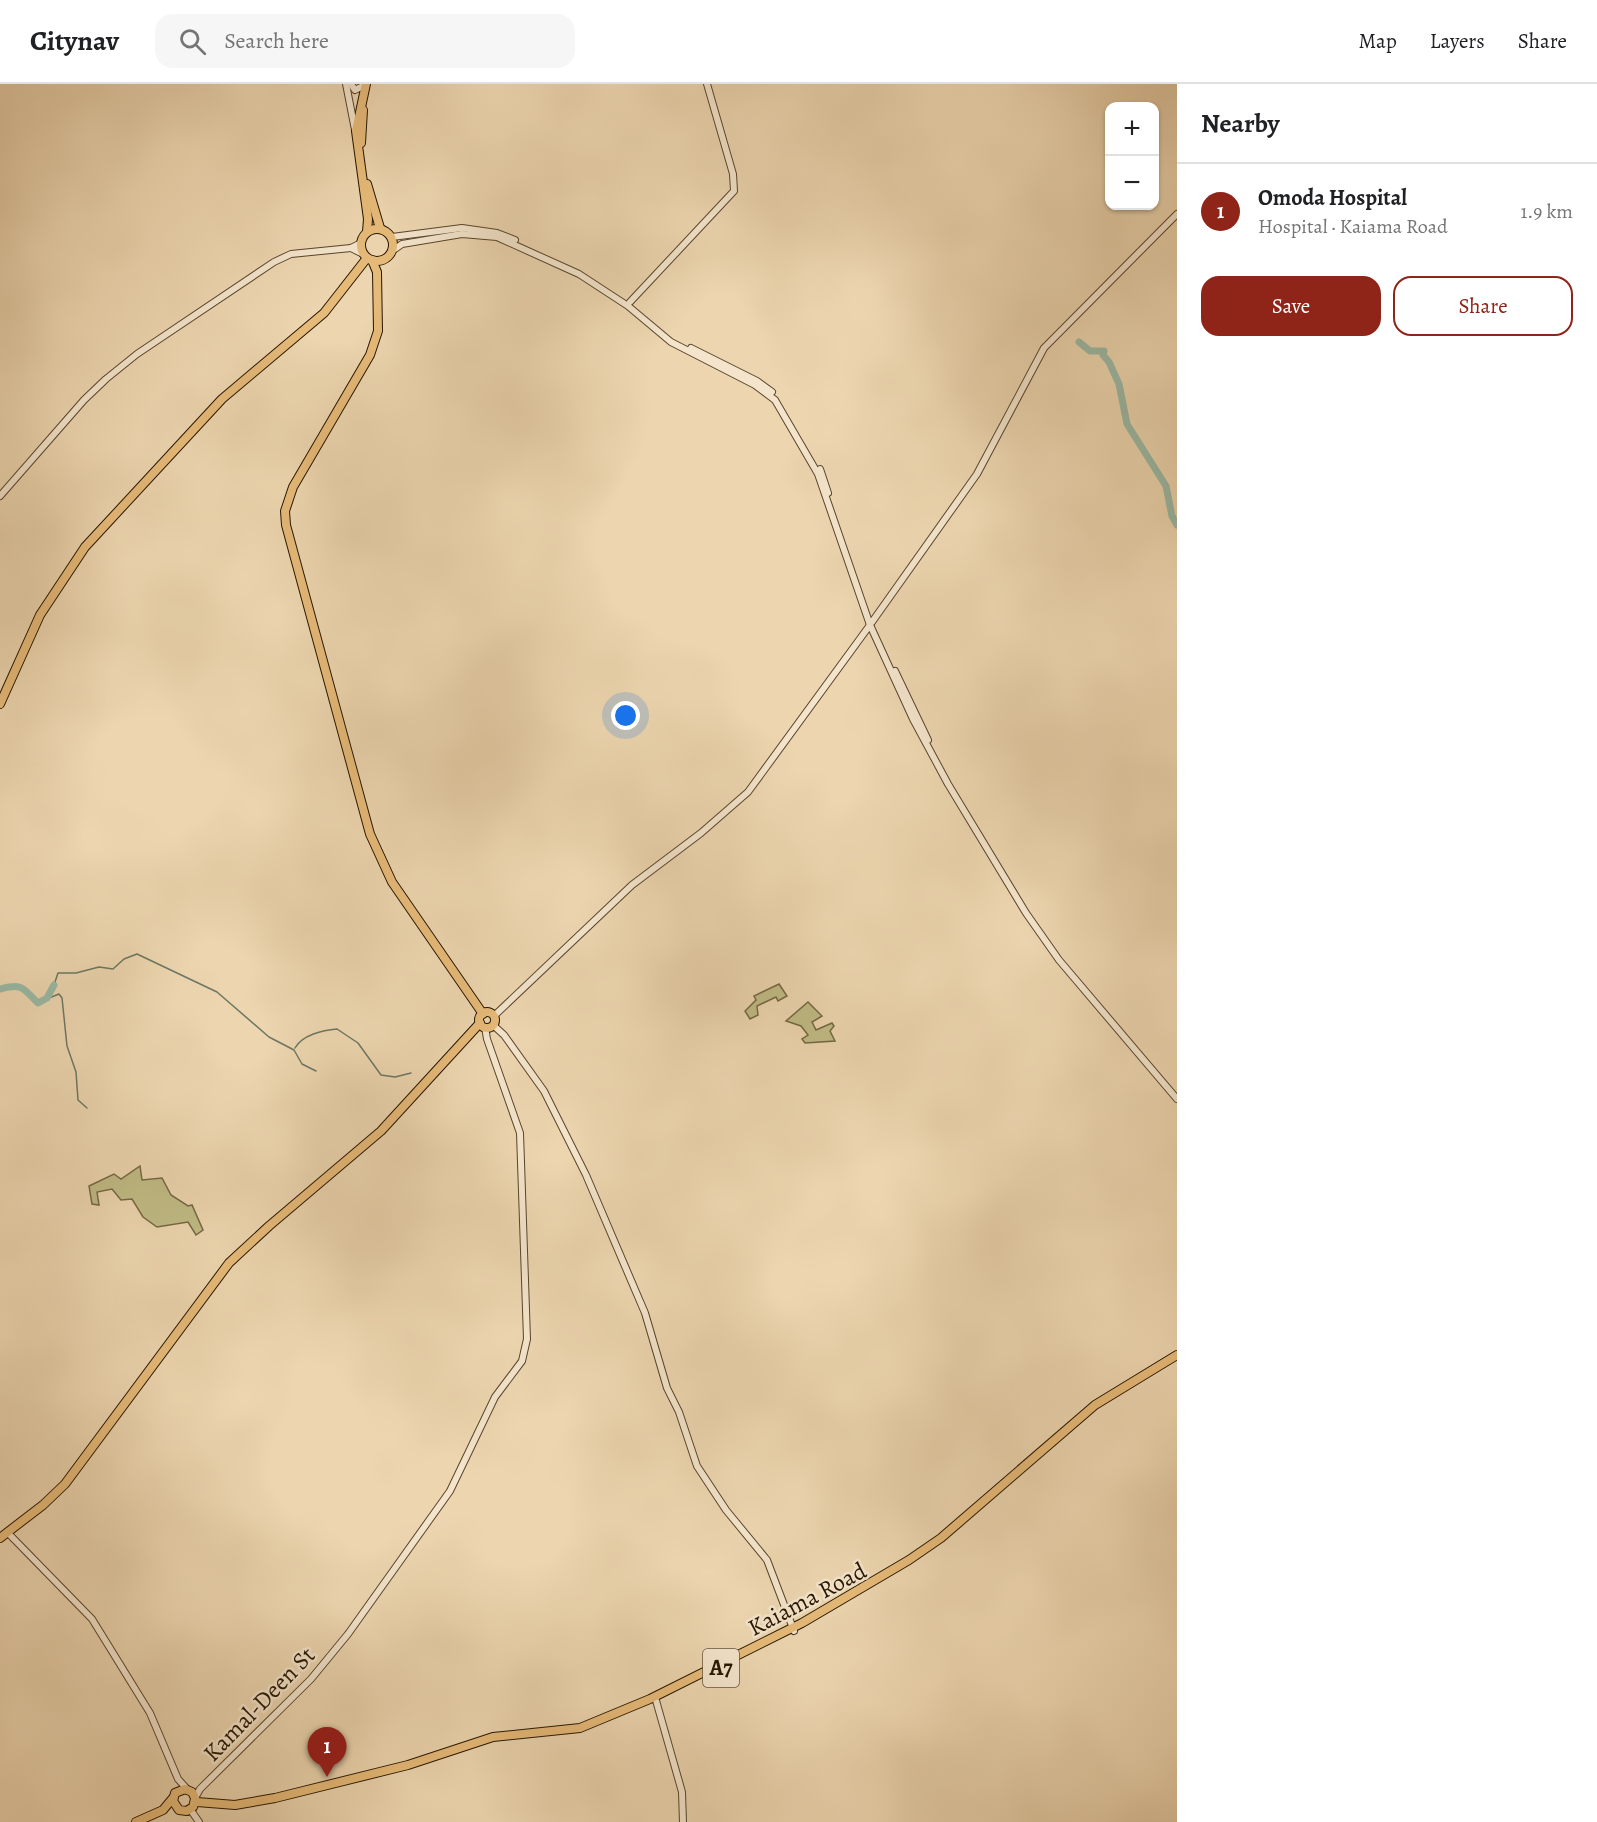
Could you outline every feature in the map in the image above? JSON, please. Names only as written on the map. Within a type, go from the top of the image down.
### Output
[{"type":"main road","points":[[367,84],[356,131],[368,219],[367,232],[361,243],[378,272]]},
{"type":"main road","points":[[0,1538],[43,1505],[65,1484],[229,1263],[381,1131],[468,1039],[487,1024],[490,1013],[483,1014],[411,913],[372,840],[286,525],[285,511],[293,487],[370,356],[378,331],[378,272],[383,260],[392,251],[392,237],[380,228],[374,217],[361,153],[367,84]]},
{"type":"main road","points":[[367,232],[380,228]]},
{"type":"main road","points":[[368,257],[383,260]]},
{"type":"main road","points":[[0,704],[40,615],[85,546],[216,404],[324,314],[368,257]]},
{"type":"main road","name":"Kaiama Road","points":[[188,1809],[248,1807],[378,1777],[499,1739],[571,1734],[653,1699],[793,1629],[921,1553],[1095,1405],[1177,1357]]},
{"type":"main road","name":"Kaiama Road","points":[[192,1794],[200,1804],[227,1806],[275,1798],[408,1765],[493,1737],[572,1730],[653,1699]]},
{"type":"main road","points":[[175,1794],[192,1794],[188,1809],[176,1807],[175,1794]]},
{"type":"main road","points":[[136,1822],[166,1808],[175,1794]]},
{"type":"main road","name":"A7","points":[[143,1822],[188,1809]]},
{"type":"street","points":[[346,84],[356,131]]},
{"type":"street","points":[[351,84],[355,90],[367,84]]},
{"type":"street","points":[[630,302],[734,192],[733,174],[707,84]]},
{"type":"street","points":[[793,1629],[767,1560],[726,1510],[697,1466],[679,1412],[667,1388],[645,1313],[586,1175],[544,1091],[487,1024],[632,885],[701,833],[748,792],[977,474],[1044,348],[1177,214]]},
{"type":"street","points":[[392,237],[462,228],[497,233],[579,274],[628,306],[671,342],[755,385],[770,395],[781,407],[801,439],[818,474],[871,623],[913,720],[948,784],[1026,913],[1077,984],[1177,1099]]},
{"type":"street","points":[[392,251],[402,244],[462,234],[512,241],[581,271],[630,302],[673,339],[706,359]]},
{"type":"street","points":[[0,496],[84,400],[137,354],[273,262],[291,254],[351,248],[361,243]]},
{"type":"street","points":[[351,248],[368,257]]},
{"type":"street","points":[[871,623],[939,761],[1029,910],[1081,982],[1177,1092]]},
{"type":"street","name":"Kamal-Deen St","points":[[192,1794],[200,1789],[303,1688],[341,1643],[450,1491],[495,1397],[522,1361],[527,1344],[525,1205],[520,1133],[487,1039],[487,1024]]},
{"type":"street","points":[[7,1532],[92,1619],[150,1713],[178,1779],[192,1794]]},
{"type":"street","points":[[653,1699],[682,1792],[683,1822]]},
{"type":"street","points":[[175,1794],[178,1779]]},
{"type":"street","points":[[188,1809],[199,1822]]},
{"type":"shaded area","points":[[779,984],[787,996],[778,1001],[776,997],[757,1006],[758,1015],[750,1019],[745,1011],[756,1000],[754,996]]},
{"type":"shaded area","points":[[808,1002],[822,1016],[812,1022],[816,1030],[832,1023],[834,1026],[830,1031],[835,1041],[805,1043],[802,1039],[808,1035],[801,1026],[786,1021]]},
{"type":"shaded area","points":[[140,1166],[142,1180],[162,1178],[171,1195],[188,1206],[192,1205],[203,1230],[196,1235],[188,1222],[157,1227],[143,1217],[132,1199],[121,1200],[112,1189],[97,1192],[99,1205],[92,1204],[89,1186],[114,1174],[121,1179]]},
{"type":"waterway","points":[[1079,342],[1090,351],[1104,351],[1103,355],[1109,362],[1119,384],[1127,424],[1166,486],[1172,516],[1177,525]]},
{"type":"waterway","points":[[54,985],[58,973],[76,973],[99,967],[113,969],[124,959],[137,954],[217,992],[269,1037],[294,1050],[302,1064],[316,1071]]},
{"type":"waterway","points":[[0,989],[22,988],[38,1003],[47,998],[54,985]]},
{"type":"waterway","points":[[44,1000],[59,994],[62,998],[67,1046],[76,1072],[78,1100],[87,1108]]},
{"type":"waterway","points":[[295,1048],[298,1043],[319,1032],[337,1029],[358,1043],[381,1075],[395,1077],[411,1073]]},
{"type":"place","name":"Omoda Hospital","points":[[327,1777]]}]
